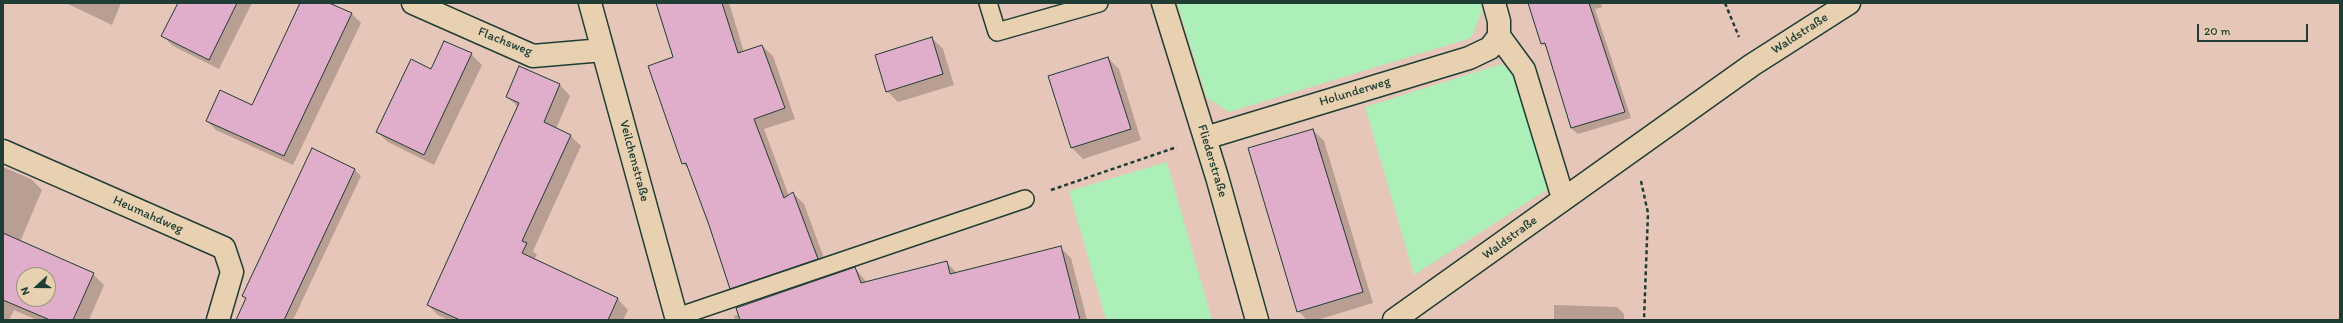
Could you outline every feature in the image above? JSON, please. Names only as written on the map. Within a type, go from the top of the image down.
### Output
[{"type":"street","name":"Flachsweg","points":[[413,3],[533,56],[603,50]]},
{"type":"street","name":"Veilchenstraße","points":[[590,3],[677,318]]},
{"type":"street","name":"Fliederstraße","points":[[1163,3],[1205,138],[1257,320]]},
{"type":"street","points":[[1494,3],[1499,21],[1499,36],[1524,70],[1563,198]]},
{"type":"street","name":"Waldstraße","points":[[1394,320],[1563,198],[1752,65],[1848,3]]},
{"type":"street","name":"Holunderweg","points":[[1205,138],[1469,58],[1490,48],[1499,36]]},
{"type":"street","name":"Heumahdweg","points":[[3,151],[224,248],[232,272],[218,320]]},
{"type":"lane","points":[[988,3],[997,32],[1099,3]]},
{"type":"lane","points":[[677,318],[1026,198]]},
{"type":"path","points":[[1725,3],[1752,65]]},
{"type":"path","points":[[1026,198],[1205,138]]},
{"type":"path","points":[[1626,155],[1641,180],[1648,213],[1644,320]]},
{"type":"green space","points":[[1177,3],[1480,3],[1482,11],[1471,38],[1229,112],[1207,98]]},
{"type":"green space","points":[[1501,64],[1514,73],[1548,189],[1414,275],[1365,107]]},
{"type":"green space","points":[[1167,162],[1212,320],[1106,320],[1069,191]]},
{"type":"building","points":[[178,3],[237,3],[209,60],[161,36]]},
{"type":"building","points":[[300,3],[329,3],[352,13],[284,156],[206,121],[220,90],[252,105]]},
{"type":"building","points":[[656,3],[722,3],[738,53],[762,45],[785,108],[754,119],[784,198],[793,192],[818,259],[730,289],[709,225],[686,163],[682,164],[648,66],[673,57]]},
{"type":"building","points":[[1528,3],[1589,3],[1625,112],[1571,128],[1545,43],[1541,44]]},
{"type":"building","points":[[932,37],[943,74],[886,92],[875,55]]},
{"type":"building","points":[[444,41],[472,53],[424,155],[376,132],[411,59],[431,69]]},
{"type":"building","points":[[1108,57],[1131,129],[1071,148],[1048,76]]},
{"type":"building","points":[[519,66],[560,84],[544,122],[571,135],[522,241],[527,243],[522,253],[618,298],[608,320],[460,320],[427,305],[519,103],[506,97]]},
{"type":"building","points":[[1313,129],[1363,292],[1297,312],[1248,148]]},
{"type":"building","points":[[312,148],[355,169],[284,320],[236,320],[246,298],[242,296]]},
{"type":"building","points":[[3,233],[94,273],[73,320],[50,320],[19,307],[56,307],[56,267],[16,267],[16,306],[3,300]]},
{"type":"building","points":[[1061,246],[1080,320],[740,320],[736,308],[855,267],[861,283],[947,261],[950,274]]}]
